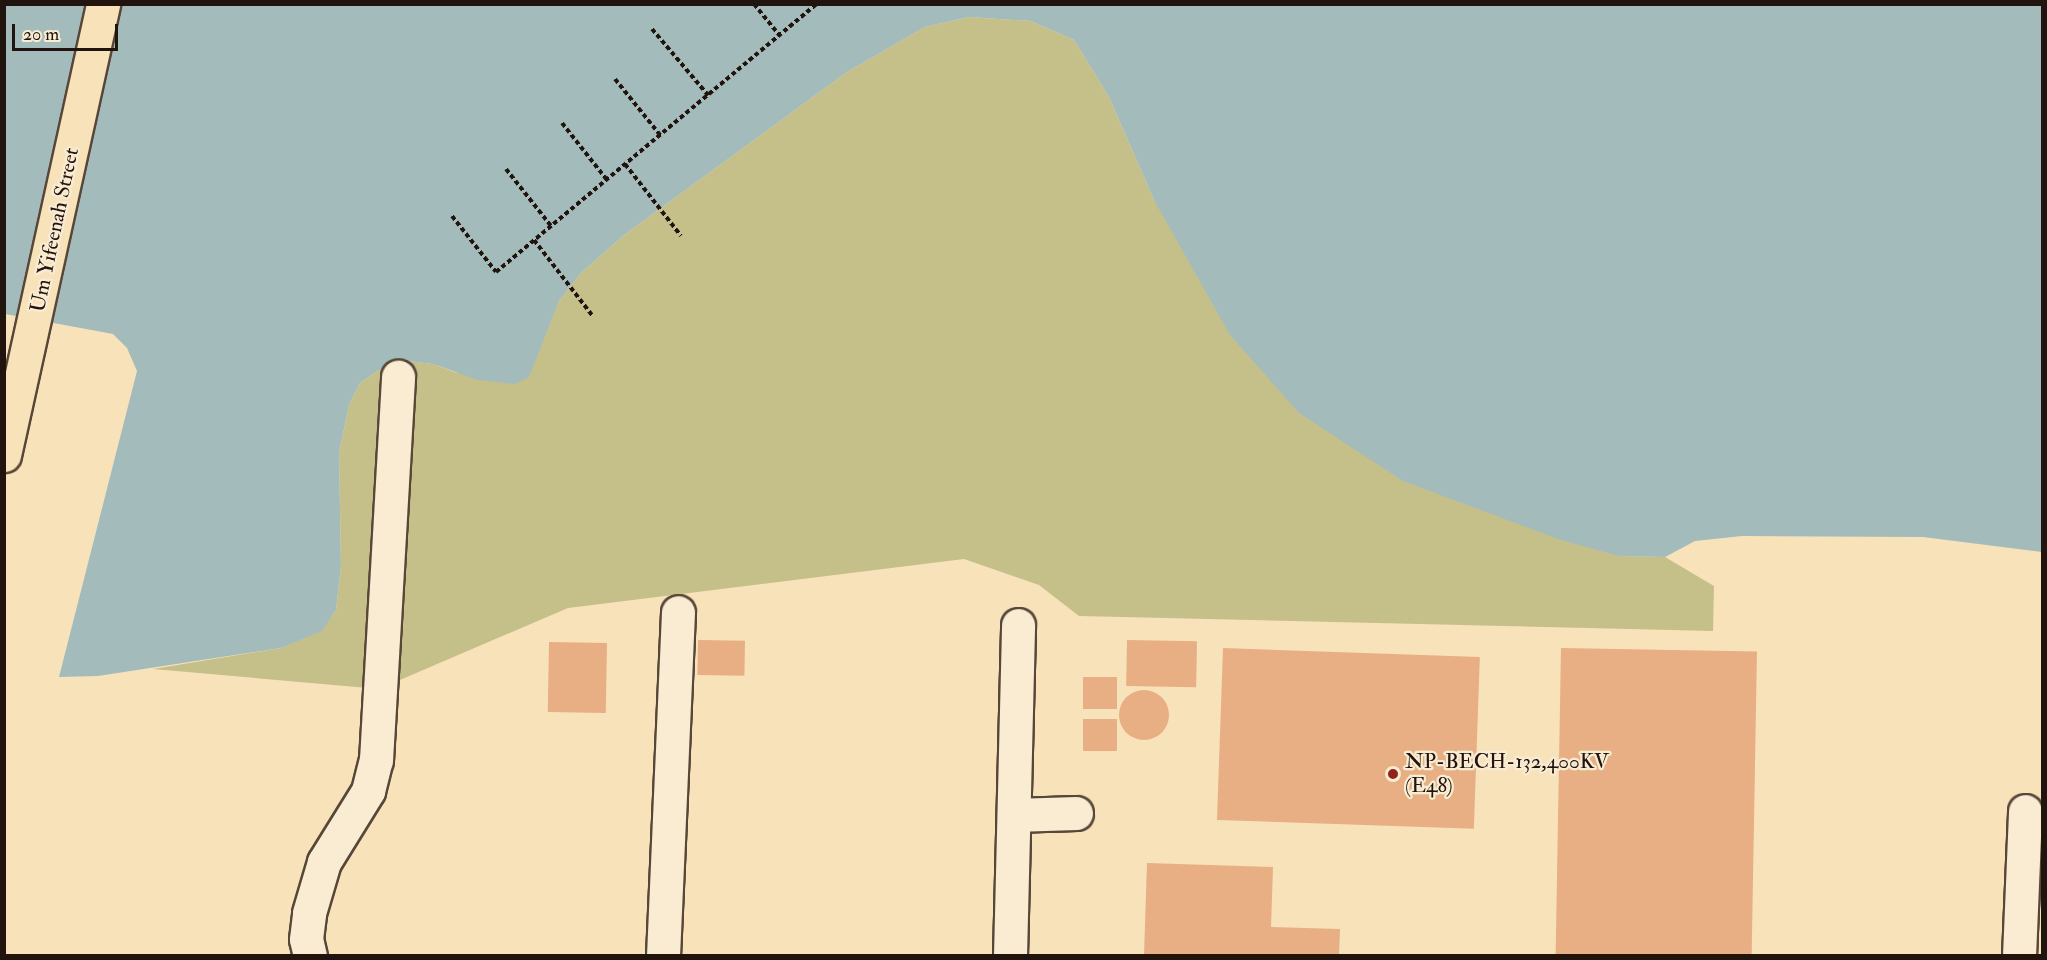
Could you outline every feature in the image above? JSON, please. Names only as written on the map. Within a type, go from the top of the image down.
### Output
[{"type":"main road","name":"Um Yifeenah Street","points":[[4,455],[103,4]]},
{"type":"lane","points":[[310,956],[306,939],[309,913],[324,862],[374,776],[398,377]]},
{"type":"lane","points":[[663,956],[678,612]]},
{"type":"lane","points":[[1010,956],[1018,625]]},
{"type":"lane","points":[[2019,956],[2025,811]]},
{"type":"lane","points":[[1014,815],[1076,813]]},
{"type":"path","points":[[754,4],[780,36]]},
{"type":"path","points":[[452,216],[496,272],[817,4]]},
{"type":"path","points":[[652,29],[708,95]]},
{"type":"path","points":[[615,79],[660,135]]},
{"type":"path","points":[[562,123],[607,180]]},
{"type":"path","points":[[625,164],[681,237]]},
{"type":"path","points":[[506,169],[551,226]]},
{"type":"path","points":[[534,240],[592,315]]},
{"type":"shaded area","points":[[969,17],[1031,21],[1074,40],[1109,97],[1154,200],[1619,556],[1665,557],[1714,586],[1713,631],[1079,616],[1039,585],[964,559],[568,608],[379,689],[153,669],[281,648],[322,630],[336,610],[341,565],[339,453],[349,405],[360,383],[379,370],[408,361],[433,364],[457,373],[549,325],[559,301],[581,273],[624,235],[847,72],[925,27]]},
{"type":"water","points":[[4,5],[2042,5],[2042,552],[1923,537],[1742,536],[1695,541],[1665,557],[1619,556],[1561,540],[1403,481],[1299,413],[1230,335],[1154,200],[1109,97],[1074,40],[1031,21],[969,17],[925,27],[847,72],[624,235],[581,273],[559,301],[529,377],[515,384],[478,380],[433,364],[408,361],[379,370],[360,383],[349,405],[339,453],[341,565],[336,610],[322,631],[281,648],[98,676],[59,677],[137,371],[127,348],[113,334],[5,314]]},
{"type":"building","points":[[698,640],[745,641],[744,676],[697,675]]},
{"type":"building","points":[[1127,640],[1197,641],[1196,687],[1126,686]]},
{"type":"building","points":[[549,642],[607,643],[606,713],[548,712]]},
{"type":"building","points":[[1223,648],[1480,657],[1474,829],[1217,820]]},
{"type":"building","points":[[1561,648],[1757,651],[1752,956],[1556,956]]},
{"type":"building","points":[[1083,677],[1117,677],[1117,709],[1083,709]]},
{"type":"building","points":[[1144,690],[1153,692],[1164,701],[1169,715],[1167,724],[1158,735],[1144,740],[1135,738],[1124,729],[1119,715],[1121,706],[1130,695]]},
{"type":"building","points":[[1083,719],[1117,719],[1117,751],[1083,751]]},
{"type":"building","points":[[1147,863],[1273,867],[1271,927],[1340,929],[1339,956],[1144,956]]},
{"type":"place","name":"NP-BECH-132,400KV (E48)","points":[[1393,774]]}]
